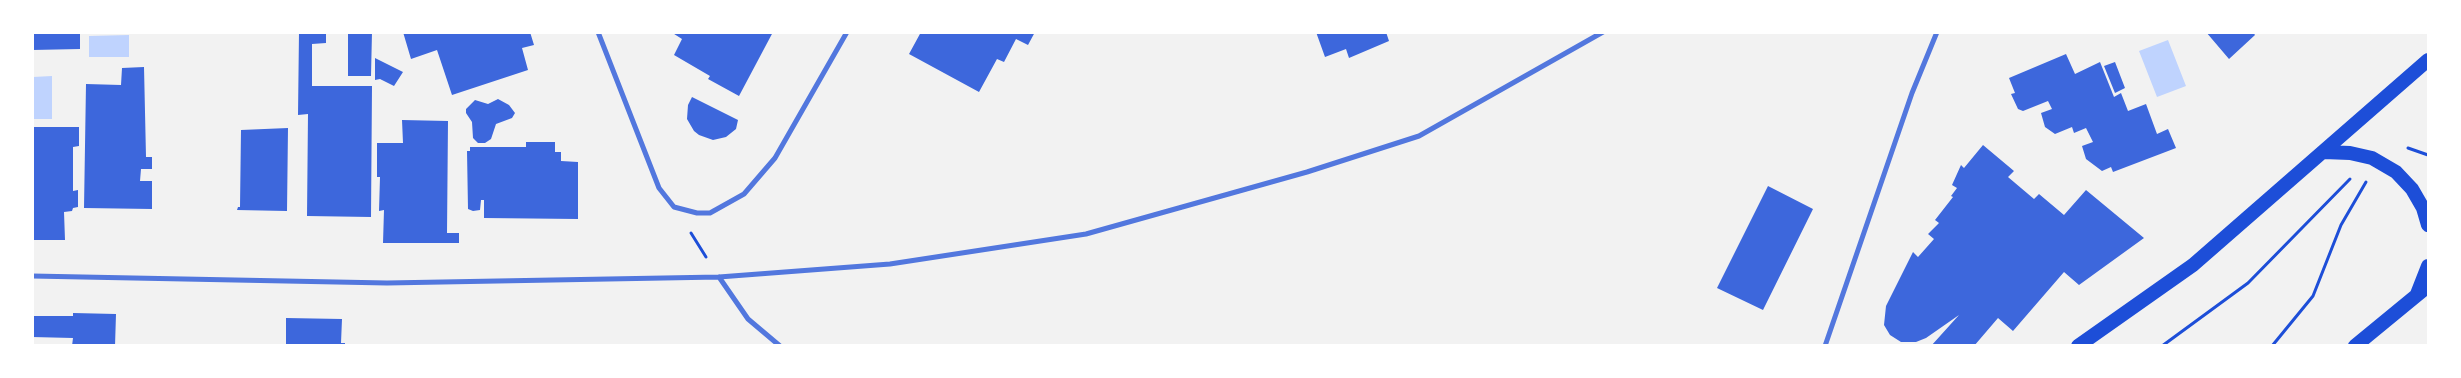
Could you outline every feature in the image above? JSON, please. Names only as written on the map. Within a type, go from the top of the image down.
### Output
[{"type":"highway","points":[[2078,346],[2193,265],[2428,60]]},
{"type":"highway","points":[[2324,152],[2350,152],[2375,159],[2396,172],[2412,189],[2423,208],[2428,224]]},
{"type":"highway","points":[[2416,297],[2428,266]]},
{"type":"highway","points":[[2356,346],[2428,286]]},
{"type":"street","points":[[598,32],[652,176],[674,207],[698,213],[710,213],[744,194],[776,158],[847,32]]},
{"type":"street","points":[[32,276],[387,283],[720,277],[890,264],[1095,231],[1307,172],[1419,136],[1603,32]]},
{"type":"street","points":[[1825,346],[1912,93],[1937,32]]},
{"type":"street","points":[[720,277],[748,319],[780,346]]},
{"type":"path","points":[[2162,346],[2248,283],[2375,159],[2397,144],[2428,155]]},
{"type":"path","points":[[2272,346],[2313,296],[2341,224],[2375,159]]},
{"type":"path","points":[[674,207],[720,277]]},
{"type":"water","points":[[129,35],[129,57],[89,57],[89,36]]},
{"type":"water","points":[[2168,40],[2186,86],[2157,97],[2139,51]]},
{"type":"water","points":[[52,76],[52,119],[33,119],[33,77]]},
{"type":"building","points":[[32,32],[80,32],[80,49],[32,50]]},
{"type":"building","points":[[299,32],[326,32],[326,43],[312,44],[312,86],[372,86],[371,217],[307,216],[308,114],[298,115]]},
{"type":"building","points":[[348,32],[372,32],[371,76],[348,76]]},
{"type":"building","points":[[403,32],[530,32],[534,45],[522,48],[528,70],[452,95],[437,50],[411,59]]},
{"type":"building","points":[[671,32],[773,32],[739,96],[708,79],[710,76],[674,55],[682,39]]},
{"type":"building","points":[[921,32],[1035,32],[1028,45],[1016,39],[1004,62],[997,59],[979,92],[909,54]]},
{"type":"building","points":[[1316,32],[1386,32],[1389,41],[1349,58],[1346,49],[1325,57]]},
{"type":"building","points":[[2206,32],[2253,32],[2255,35],[2229,59]]},
{"type":"building","points":[[2066,54],[2075,74],[2100,62],[2114,97],[2121,93],[2128,111],[2146,104],[2157,134],[2168,129],[2176,148],[2113,172],[2111,167],[2102,171],[2086,159],[2082,146],[2093,142],[2086,128],[2074,133],[2072,127],[2055,134],[2045,127],[2041,113],[2052,109],[2048,101],[2023,111],[2018,109],[2011,94],[2015,93],[2009,78]]},
{"type":"building","points":[[375,58],[403,72],[394,86],[380,79],[375,80]]},
{"type":"building","points":[[2115,62],[2125,88],[2115,93],[2104,66]]},
{"type":"building","points":[[144,67],[146,157],[152,157],[152,169],[141,169],[140,181],[152,181],[152,209],[84,208],[86,84],[121,85],[122,68]]},
{"type":"building","points":[[692,97],[738,120],[736,129],[726,137],[713,140],[699,135],[694,131],[687,119],[688,105]]},
{"type":"building","points":[[498,99],[509,105],[515,113],[512,118],[496,124],[491,139],[485,143],[478,143],[473,138],[472,122],[466,113],[466,109],[475,100],[488,104]]},
{"type":"building","points":[[402,120],[448,121],[447,233],[459,233],[459,243],[383,243],[384,210],[379,211],[380,177],[377,177],[377,143],[403,143]]},
{"type":"building","points":[[32,127],[79,127],[79,146],[73,147],[73,191],[78,190],[78,207],[73,208],[72,211],[64,212],[65,240],[32,240]]},
{"type":"building","points":[[288,128],[287,211],[237,210],[240,207],[241,130]]},
{"type":"building","points":[[526,142],[555,142],[555,152],[561,152],[561,161],[578,162],[578,219],[484,218],[484,200],[481,200],[480,210],[473,211],[468,209],[467,151],[470,151],[470,147],[526,147]]},
{"type":"building","points":[[1983,145],[2014,171],[2008,177],[2034,199],[2039,194],[2064,215],[2086,190],[2144,238],[2079,285],[2064,272],[2013,331],[1998,318],[1974,346],[1931,346],[1959,315],[1926,338],[1916,342],[1901,342],[1890,335],[1884,325],[1886,306],[1913,252],[1918,257],[1934,239],[1928,234],[1939,223],[1935,220],[1953,197],[1951,196],[1957,188],[1952,185],[1961,165],[1964,168]]},
{"type":"building","points":[[1768,186],[1813,209],[1763,310],[1717,288]]},
{"type":"building","points":[[73,313],[116,314],[115,346],[72,346],[73,338],[32,337],[32,316],[73,316]]},
{"type":"building","points":[[286,318],[342,319],[341,343],[345,343],[345,346],[286,346]]}]
